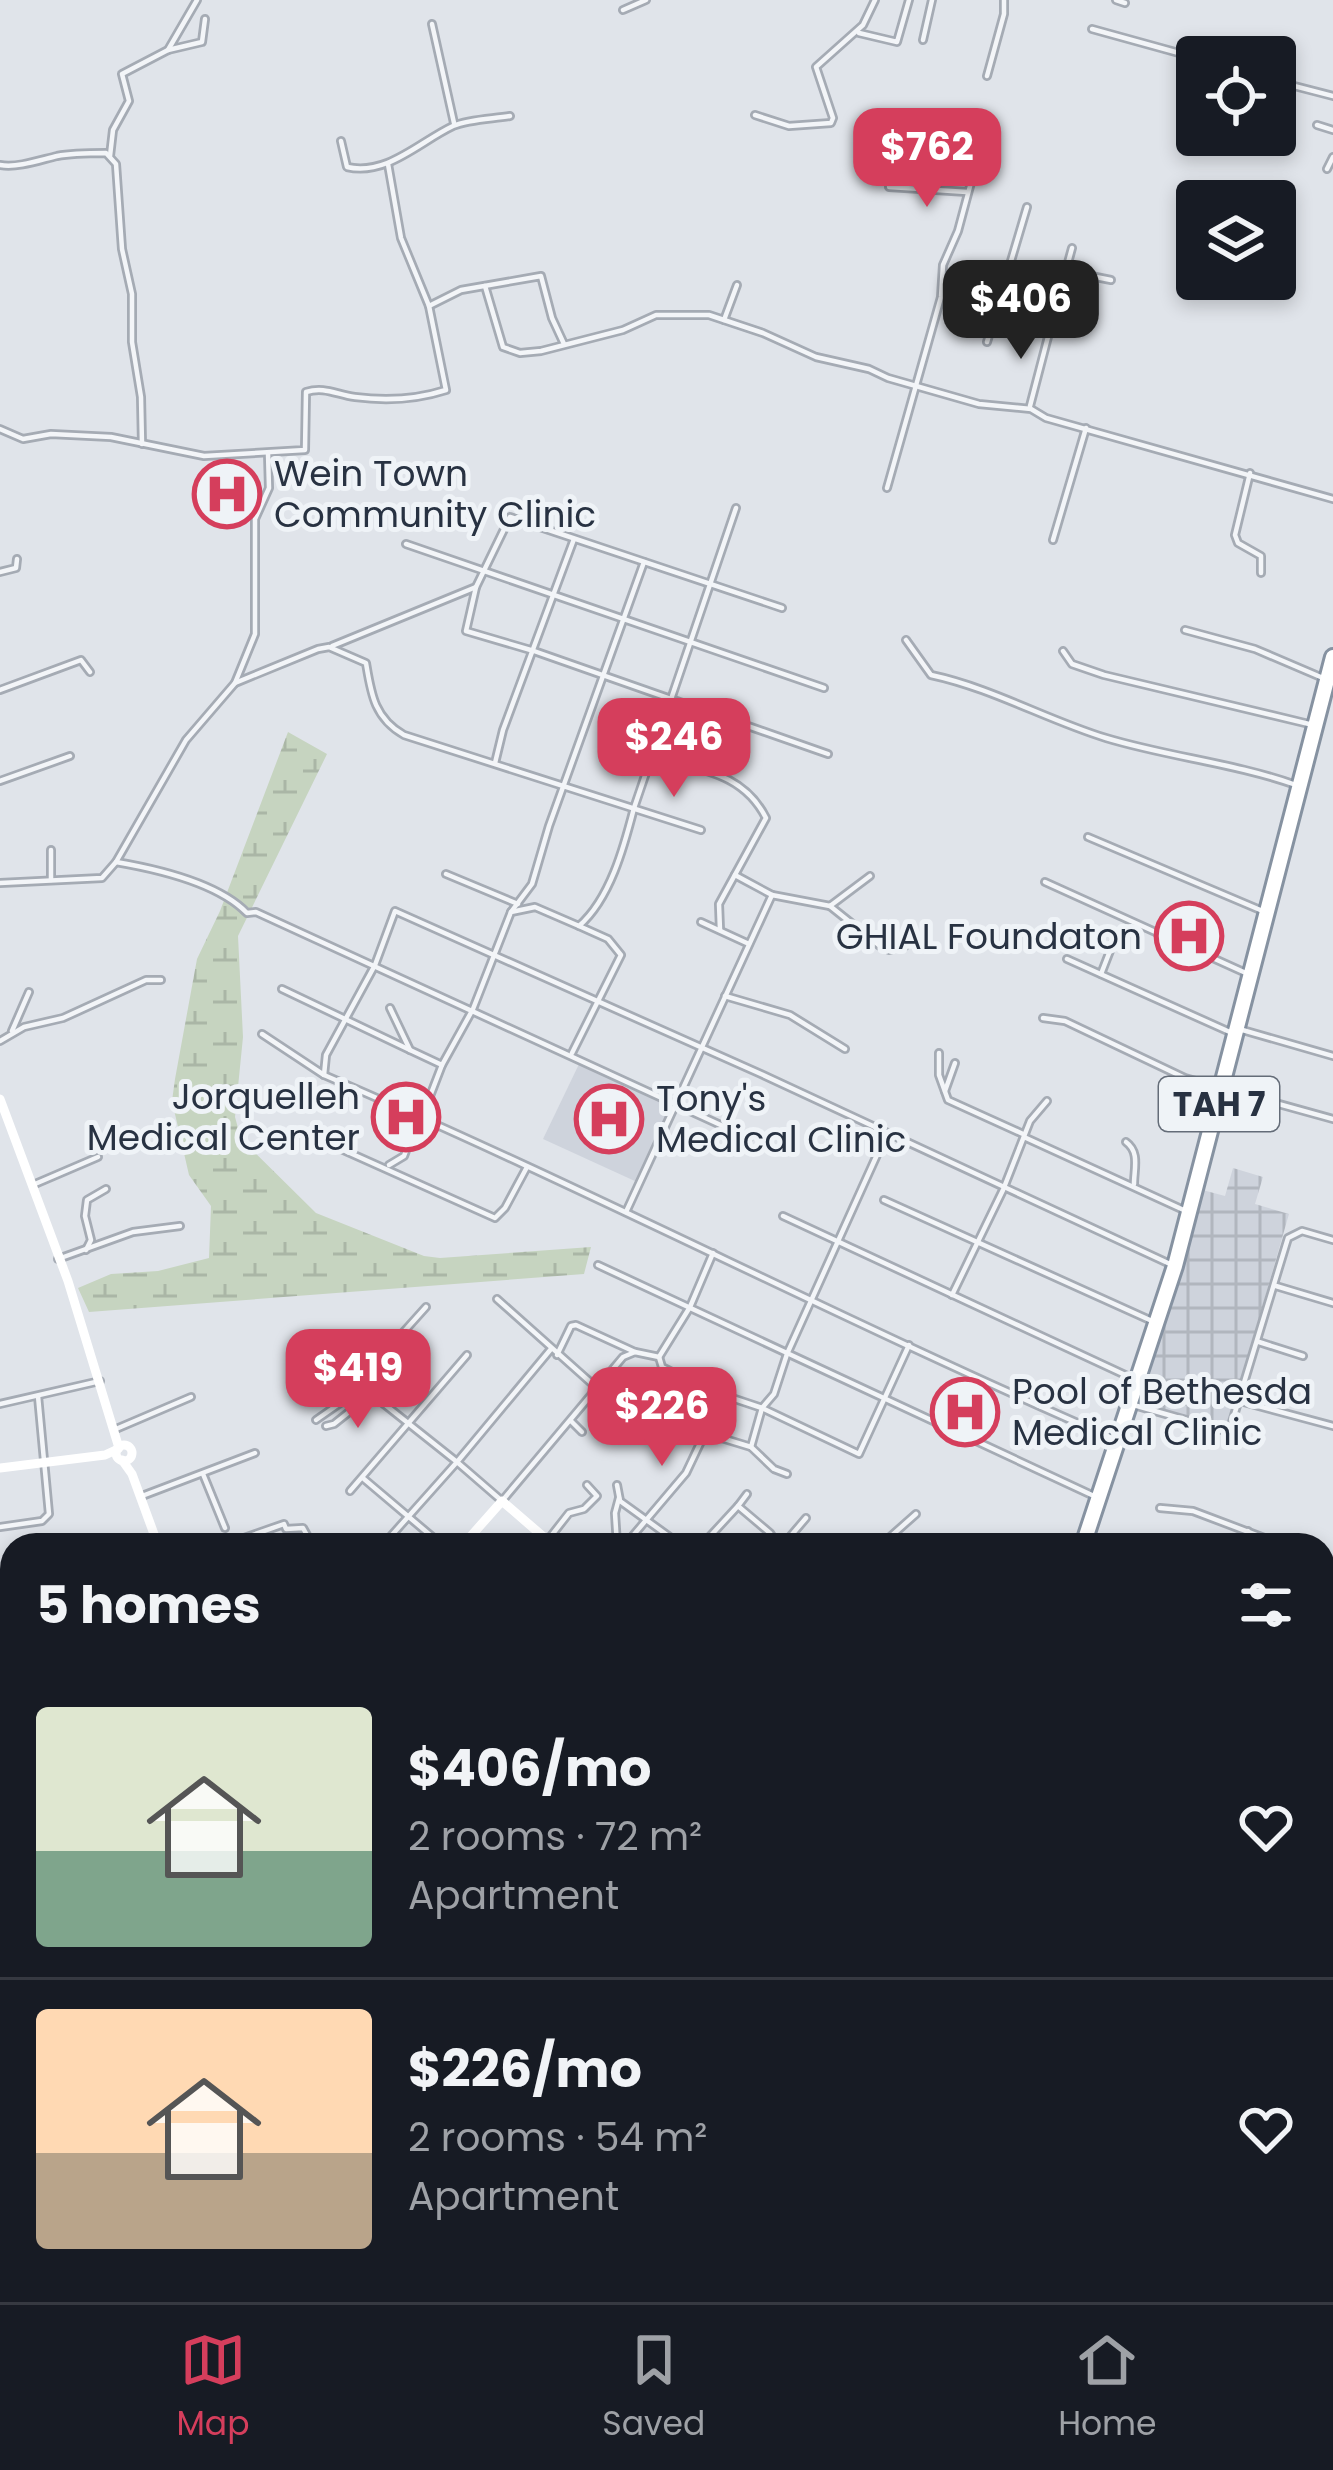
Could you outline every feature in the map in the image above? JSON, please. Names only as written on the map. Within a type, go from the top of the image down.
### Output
[{"type":"highway","name":"TAH 7","points":[[1086,1533],[1190,1213],[1298,786],[1322,717],[1333,657]]},
{"type":"street","points":[[168,50],[196,0]]},
{"type":"street","points":[[623,10],[646,0]]},
{"type":"street","points":[[755,115],[789,126],[831,123],[816,67],[856,32],[875,0]]},
{"type":"street","points":[[856,32],[897,42],[909,0]]},
{"type":"street","points":[[923,40],[932,0]]},
{"type":"street","points":[[988,76],[1004,0]]},
{"type":"street","points":[[1116,0],[1125,3]]},
{"type":"street","points":[[142,443],[132,294],[122,249],[116,164],[110,155],[113,130],[129,101],[122,74],[168,50],[202,42],[205,20]]},
{"type":"street","points":[[432,24],[454,126]]},
{"type":"street","points":[[1092,29],[1176,52]]},
{"type":"street","points":[[1296,86],[1333,96]]},
{"type":"street","points":[[340,141],[347,166],[353,169],[388,164],[454,126],[511,116]]},
{"type":"street","points":[[1316,125],[1333,130]]},
{"type":"street","points":[[887,488],[941,297],[943,265],[958,231],[984,134]]},
{"type":"street","points":[[0,165],[68,155],[110,155]]},
{"type":"street","points":[[1327,170],[1333,157]]},
{"type":"street","points":[[0,428],[22,439],[51,434],[111,437],[204,456],[307,448],[306,392],[315,389],[393,399],[446,390],[430,306],[401,238],[388,164]]},
{"type":"street","points":[[889,187],[969,192]]},
{"type":"street","points":[[987,342],[1027,207]]},
{"type":"street","points":[[1031,409],[1029,402],[1072,248]]},
{"type":"street","points":[[1066,271],[1111,280]]},
{"type":"street","points":[[430,306],[461,290],[542,276],[564,344]]},
{"type":"street","points":[[724,320],[737,285]]},
{"type":"street","points":[[485,286],[503,347],[529,352],[623,330],[656,316],[709,315],[915,387],[980,404],[1031,409],[1046,418],[1333,499]]},
{"type":"street","points":[[995,316],[1048,333]]},
{"type":"street","points":[[1053,540],[1086,428]]},
{"type":"street","points":[[0,883],[102,878],[116,862],[186,740],[235,683],[255,634],[255,519],[269,488],[268,451]]},
{"type":"street","points":[[1250,473],[1235,535],[1238,543],[1258,552],[1262,573]]},
{"type":"street","points":[[579,926],[590,916],[623,850],[736,508]]},
{"type":"street","points":[[782,608],[510,517],[476,587],[466,631],[828,754]]},
{"type":"street","points":[[495,763],[574,539]]},
{"type":"street","points":[[406,544],[824,688]]},
{"type":"street","points":[[0,572],[16,568],[16,559]]},
{"type":"street","points":[[404,1175],[404,1156],[442,1065],[473,1010],[511,912],[532,884],[644,562]]},
{"type":"street","points":[[235,683],[476,587]]},
{"type":"street","points":[[1185,630],[1291,662],[1327,682]]},
{"type":"street","points":[[906,640],[931,676],[991,693],[1101,736],[1258,771],[1298,786]]},
{"type":"street","points":[[329,647],[366,663],[370,694],[392,728],[701,830]]},
{"type":"street","points":[[1063,650],[1072,664],[1104,675],[1322,717]]},
{"type":"street","points":[[0,690],[82,660],[90,672]]},
{"type":"street","points":[[0,782],[70,756]]},
{"type":"street","points":[[653,756],[742,784],[766,818],[719,904],[720,930]]},
{"type":"street","points":[[1088,837],[1269,913]]},
{"type":"street","points":[[51,850],[51,880]]},
{"type":"street","points":[[116,862],[177,875],[235,902],[247,913],[256,912],[375,965],[748,1138]]},
{"type":"street","points":[[446,874],[518,904]]},
{"type":"street","points":[[735,875],[772,895],[830,906],[889,950],[905,946]]},
{"type":"street","points":[[830,906],[870,876]]},
{"type":"street","points":[[1046,882],[1253,976]]},
{"type":"street","points":[[626,1212],[772,895]]},
{"type":"street","points":[[511,912],[535,907],[608,939],[620,950],[616,968],[572,1055]]},
{"type":"street","points":[[323,1075],[326,1055],[375,965],[395,911],[1175,1266]]},
{"type":"street","points":[[701,922],[749,944]]},
{"type":"street","points":[[1101,974],[1115,938]]},
{"type":"street","points":[[1067,959],[1238,1032],[1333,1057]]},
{"type":"street","points":[[0,1041],[146,980],[160,980]]},
{"type":"street","points":[[282,989],[442,1065]]},
{"type":"street","points":[[11,1033],[29,992]]},
{"type":"street","points":[[725,996],[790,1015],[845,1049]]},
{"type":"street","points":[[390,1008],[410,1050]]},
{"type":"street","points":[[1043,1018],[1065,1021],[1185,1078],[1333,1118]]},
{"type":"street","points":[[262,1034],[323,1075],[812,1298],[964,1375],[1118,1441]]},
{"type":"street","points":[[939,1053],[939,1075],[948,1100],[955,1105],[1190,1213]]},
{"type":"street","points":[[945,1090],[956,1063]]},
{"type":"street","points":[[0,1099],[154,1533]]},
{"type":"street","points":[[952,1295],[1030,1121],[1047,1101]]},
{"type":"street","points":[[751,1447],[762,1408],[774,1394],[787,1354],[886,1135]]},
{"type":"street","points":[[313,1136],[495,1218],[527,1167]]},
{"type":"street","points":[[1126,1142],[1136,1160],[1134,1184]]},
{"type":"street","points":[[387,1166],[404,1156]]},
{"type":"street","points":[[30,1186],[98,1157]]},
{"type":"street","points":[[86,1250],[91,1240],[87,1200],[106,1189]]},
{"type":"street","points":[[884,1200],[1154,1322]]},
{"type":"street","points":[[783,1216],[1136,1380]]},
{"type":"street","points":[[58,1259],[133,1232],[180,1226]]},
{"type":"street","points":[[1130,1404],[1227,1433],[1291,1233],[1333,1240]]},
{"type":"street","points":[[713,1253],[659,1358],[662,1367],[706,1389],[762,1408],[859,1454],[909,1345]]},
{"type":"street","points":[[598,1265],[1099,1498]]},
{"type":"street","points":[[1276,1286],[1333,1303]]},
{"type":"street","points":[[497,1299],[557,1355],[617,1400]]},
{"type":"street","points":[[316,1420],[349,1399],[426,1306]]},
{"type":"street","points":[[557,1355],[572,1326],[577,1325],[659,1358]]},
{"type":"street","points":[[1259,1342],[1303,1356]]},
{"type":"street","points":[[393,1533],[551,1349]]},
{"type":"street","points":[[474,1533],[623,1357],[635,1352]]},
{"type":"street","points":[[350,1491],[412,1424],[467,1354]]},
{"type":"street","points":[[340,1369],[412,1424],[537,1533]]},
{"type":"street","points":[[0,1404],[100,1381]]},
{"type":"street","points":[[326,1426],[373,1393]]},
{"type":"street","points":[[0,1527],[47,1519],[38,1396]]},
{"type":"street","points":[[116,1431],[191,1397]]},
{"type":"street","points":[[1240,1401],[1333,1426]]},
{"type":"street","points":[[571,1420],[582,1432]]},
{"type":"street","points":[[632,1533],[686,1473],[705,1433],[751,1447],[787,1474]]},
{"type":"street","points":[[0,1468],[123,1453]]},
{"type":"street","points":[[141,1496],[255,1454]]},
{"type":"street","points":[[203,1474],[224,1528]]},
{"type":"street","points":[[362,1478],[428,1533]]},
{"type":"street","points":[[555,1533],[569,1513],[584,1509],[597,1496],[587,1485]]},
{"type":"street","points":[[617,1485],[619,1533]]},
{"type":"street","points":[[713,1533],[747,1493]]},
{"type":"street","points":[[619,1498],[663,1533]]},
{"type":"street","points":[[738,1506],[770,1533]]},
{"type":"street","points":[[1160,1508],[1193,1511],[1252,1533]]},
{"type":"street","points":[[895,1533],[916,1514]]},
{"type":"street","points":[[792,1533],[806,1518]]},
{"type":"street","points":[[260,1533],[284,1525],[286,1529],[303,1528],[306,1533]]},
{"type":"shaded area","name":"Tony's Medical Clinic","points":[[580,1062],[673,1104],[637,1182],[543,1139]]},
{"type":"shaded area","points":[[1233,1168],[1263,1177],[1255,1204],[1289,1214],[1227,1429],[1133,1403],[1195,1188],[1225,1196]]},
{"type":"green space","points":[[288,732],[327,754],[238,936],[243,1037],[235,1117],[241,1139],[316,1213],[424,1256],[591,1247],[584,1274],[89,1312],[78,1288],[111,1274],[158,1271],[209,1258],[211,1206],[189,1175],[172,1101],[175,1079],[197,959]]},
{"type":"place","name":"Wein Town Community Clinic","points":[[227,494]]},
{"type":"place","name":"GHIAL Foundaton","points":[[1189,936]]},
{"type":"place","name":"Jorquelleh Medical Center","points":[[406,1117]]},
{"type":"place","name":"Tony's Medical Clinic","points":[[609,1119]]},
{"type":"place","name":"Pool of Bethesda Medical Clinic","points":[[965,1412]]}]
